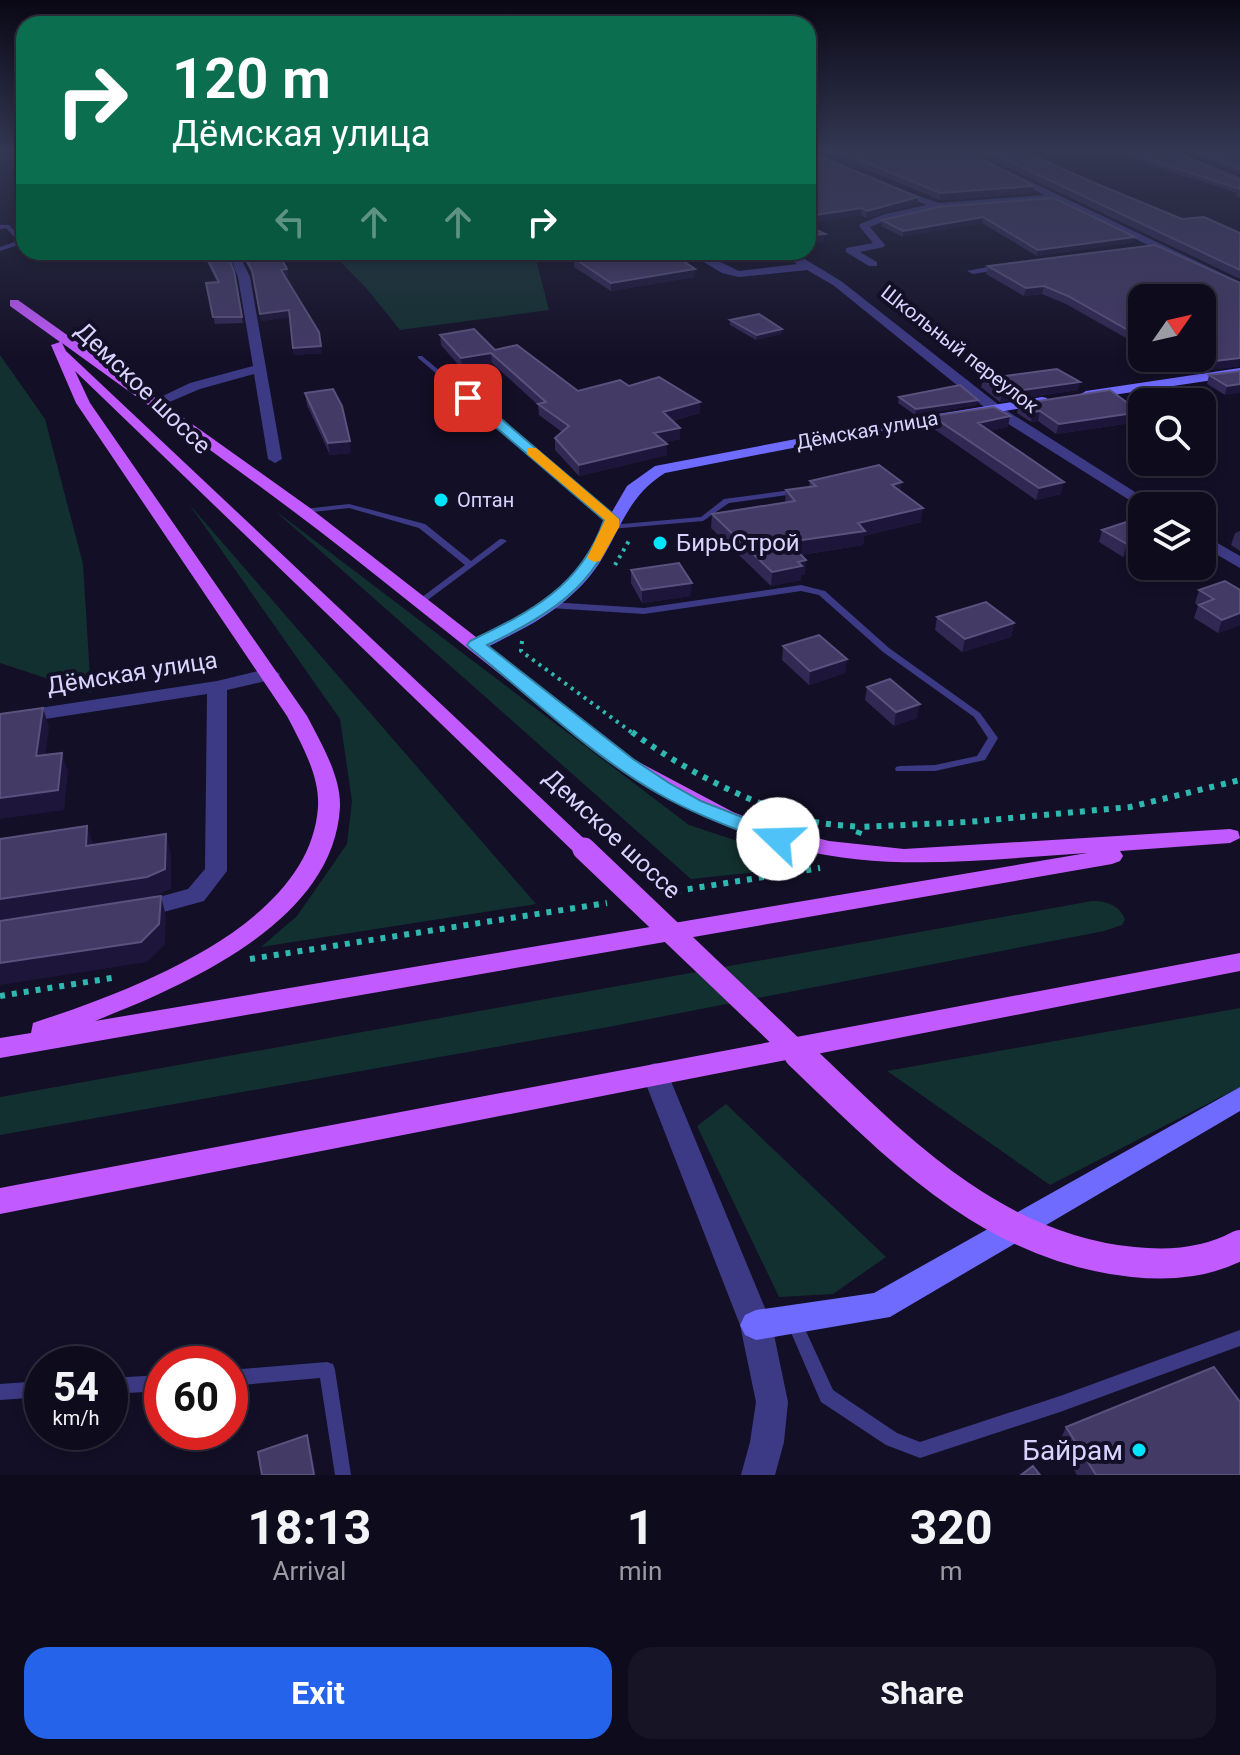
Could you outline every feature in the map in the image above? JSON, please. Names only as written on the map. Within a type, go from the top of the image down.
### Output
[{"type":"main road","name":"Демское шоссе","points":[[1235,835],[931,857],[856,856],[815,849],[731,821],[663,788],[626,764],[304,511],[10,300],[890,1140],[989,1215],[1033,1239],[1093,1258],[1139,1264],[1183,1264],[1230,1251],[1240,1245]]},
{"type":"main road","points":[[0,1046],[157,987],[238,939],[269,916],[294,891],[314,862],[325,835],[329,809],[327,787],[317,757],[297,716],[83,403],[57,345]]},
{"type":"main road","points":[[0,1046],[1235,835]]},
{"type":"main road","points":[[0,1201],[1240,962]]},
{"type":"main road","points":[[1151,979],[1240,969]]},
{"type":"street","points":[[873,264],[850,250],[880,245],[864,226],[877,221]]},
{"type":"street","points":[[1108,221],[1240,286]]},
{"type":"street","points":[[1128,249],[1159,245]]},
{"type":"street","points":[[237,260],[244,277],[275,459]]},
{"type":"street","points":[[706,260],[739,274],[809,266]]},
{"type":"street","name":"Школьный переулок","points":[[799,260],[837,283],[999,412],[1128,493]]},
{"type":"street","points":[[973,271],[1019,264]]},
{"type":"street","points":[[155,403],[195,386],[260,368]]},
{"type":"street","name":"Дёмская улица","points":[[475,645],[550,605],[584,573],[620,503],[635,484],[660,469],[728,454],[997,408],[1240,372]]},
{"type":"street","points":[[1216,548],[1240,563]]},
{"type":"street","name":"Дёмская улица","points":[[0,720],[217,687],[271,674]]},
{"type":"street","points":[[124,913],[155,908],[196,895],[216,871],[217,687]]},
{"type":"street","points":[[655,1074],[756,1325],[772,1402],[767,1442],[758,1475]]},
{"type":"street","points":[[756,1325],[879,1307],[1240,1098]]},
{"type":"lane","points":[[0,227],[7,226],[16,236]]},
{"type":"lane","points":[[420,357],[612,523],[665,525],[703,519],[727,501],[791,492]]},
{"type":"lane","points":[[304,511],[349,506],[422,526],[469,564]]},
{"type":"lane","points":[[421,602],[503,541]]},
{"type":"lane","points":[[550,605],[644,611],[801,588],[822,593],[886,650],[977,715],[993,738],[981,758],[935,768],[900,769]]},
{"type":"lane","points":[[794,1319],[827,1396],[892,1439],[920,1450],[1060,1404],[1240,1338]]},
{"type":"lane","points":[[248,1377],[327,1370],[343,1475]]},
{"type":"lane","points":[[0,1392],[24,1390]]},
{"type":"green space","points":[[339,260],[536,260],[549,310],[400,330]]},
{"type":"green space","points":[[0,355],[45,419],[83,564],[91,693],[0,663]]},
{"type":"green space","points":[[189,504],[536,904],[261,947],[297,916],[347,844],[352,801],[340,719]]},
{"type":"green space","points":[[273,509],[689,825],[813,866],[691,879]]},
{"type":"green space","points":[[1092,901],[1116,907],[1125,919],[1122,925],[603,1028],[0,1135],[0,1097]]},
{"type":"green space","points":[[1240,1008],[1240,1087],[1050,1185],[887,1071]]},
{"type":"green space","points":[[726,1104],[886,1257],[833,1294],[779,1297],[697,1126]]},
{"type":"building","points":[[884,221],[961,221],[903,231]]},
{"type":"building","points":[[989,221],[1101,221],[1135,237],[1038,250]]},
{"type":"building","points":[[1136,221],[1213,221],[1240,233],[1240,270]]},
{"type":"building","points":[[1155,245],[1240,283],[1240,358],[1216,361],[1216,284],[1128,284],[1128,330],[1068,296],[1044,286],[1026,288],[988,266]]},
{"type":"building","points":[[208,260],[229,260],[242,317],[213,317],[206,283],[219,282]]},
{"type":"building","points":[[246,260],[282,260],[287,269],[281,270],[319,332],[321,346],[293,348],[289,310],[260,314],[252,270]]},
{"type":"building","points":[[577,260],[682,260],[695,269],[611,283]]},
{"type":"building","points":[[759,314],[782,329],[757,335],[730,320]]},
{"type":"building","points":[[474,329],[495,350],[517,345],[578,391],[620,380],[629,386],[659,377],[700,402],[663,412],[680,428],[654,433],[667,444],[579,465],[555,438],[569,426],[538,404],[546,402],[491,353],[461,358],[440,335]]},
{"type":"building","points":[[1057,369],[1080,382],[1002,393],[983,379]]},
{"type":"building","points":[[1240,371],[1240,384],[1227,386],[1209,375]]},
{"type":"building","points":[[960,385],[978,400],[916,409],[899,397]]},
{"type":"building","points":[[333,389],[342,406],[350,441],[328,443],[305,393]]},
{"type":"building","points":[[1110,390],[1128,403],[1128,414],[1059,424],[1040,411],[1033,412],[1019,404]]},
{"type":"building","points":[[994,407],[1010,416],[978,423],[1064,482],[1039,488],[932,416]]},
{"type":"building","points":[[879,465],[902,482],[892,485],[923,508],[858,523],[865,531],[788,542],[806,560],[798,562],[802,566],[772,572],[712,514],[795,501],[786,490],[816,486],[810,481]]},
{"type":"building","points":[[1128,521],[1128,544],[1127,544],[1102,530]]},
{"type":"building","points":[[679,563],[692,583],[642,590],[631,570]]},
{"type":"building","points":[[1225,581],[1240,590],[1240,613],[1222,620],[1199,605],[1214,599],[1199,590]]},
{"type":"building","points":[[986,602],[1014,623],[965,639],[937,617]]},
{"type":"building","points":[[819,635],[847,659],[810,671],[783,646]]},
{"type":"building","points":[[890,679],[920,704],[896,712],[867,687]]},
{"type":"building","points":[[43,708],[36,756],[62,753],[58,790],[0,798],[0,714]]},
{"type":"building","points":[[87,826],[86,846],[166,834],[165,869],[147,877],[0,899],[0,839]]},
{"type":"building","points":[[161,896],[159,924],[141,942],[0,963],[0,921]]},
{"type":"building","points":[[1214,1367],[1240,1402],[1240,1475],[1096,1475],[1066,1427]]},
{"type":"building","points":[[307,1435],[314,1475],[262,1475],[258,1452]]},
{"type":"building","points":[[1033,1466],[1040,1475],[1021,1475]]},
{"type":"slow traffic","points":[[531,451],[612,519],[611,527],[594,558]]},
{"type":"place","name":"Оптан","points":[[441,500]]},
{"type":"place","name":"БирьСтрой","points":[[660,543]]},
{"type":"place","name":"Байрам","points":[[1139,1450]]},
{"type":"route","points":[[468,398],[612,519],[604,542],[567,592],[532,617],[475,645],[626,764],[663,788],[731,821],[778,839]]}]
